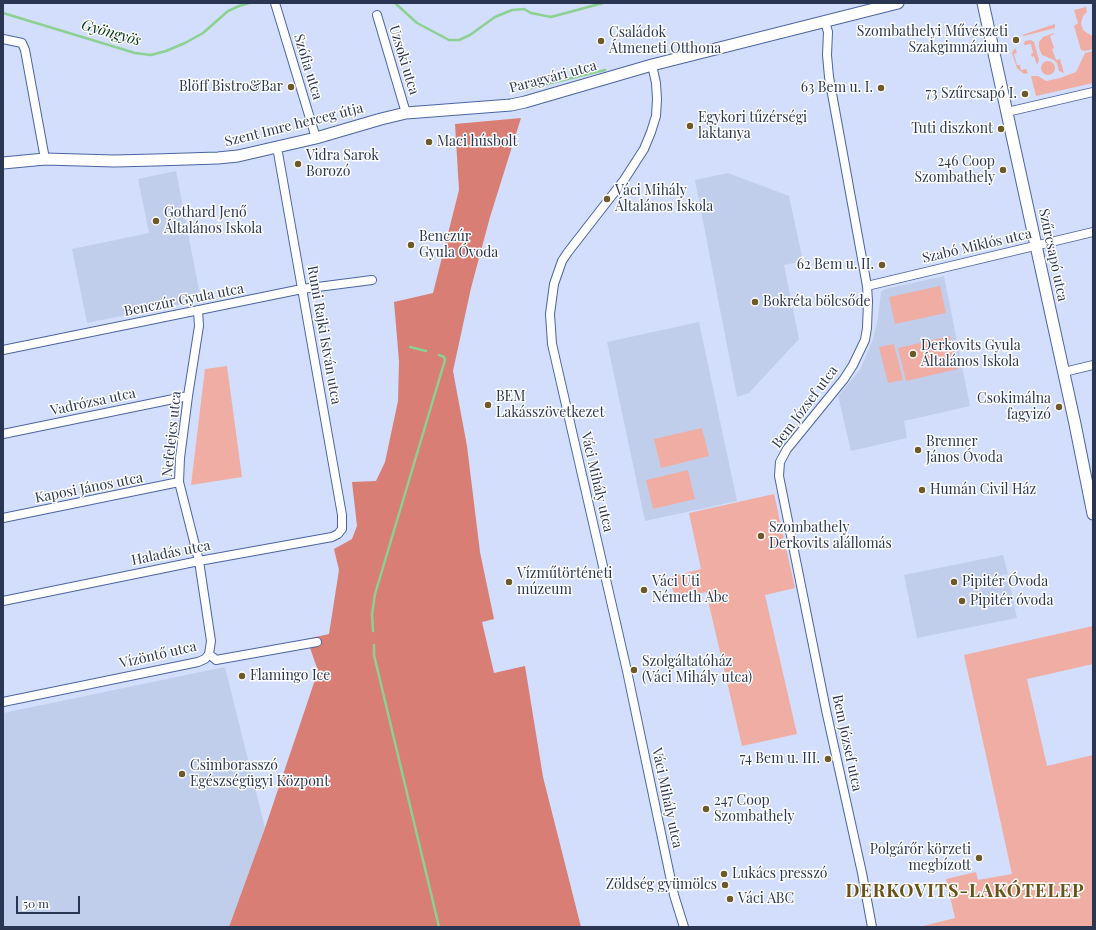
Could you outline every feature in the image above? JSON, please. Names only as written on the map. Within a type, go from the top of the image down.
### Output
[{"type":"street","name":"Paragvári utca","points":[[495,106],[525,102],[652,66],[898,3]]},
{"type":"street","name":"Szűrcsapó utca","points":[[983,3],[1091,497],[1093,514]]},
{"type":"street","name":"Szófia utca","points":[[276,4],[316,138]]},
{"type":"street","name":"Uzsoki utca","points":[[377,15],[406,113]]},
{"type":"street","name":"Bem József utca","points":[[826,22],[828,32],[827,55],[829,77],[867,286],[867,328],[865,340],[860,352],[844,380],[787,449],[780,462],[778,476],[827,716],[862,872],[872,927]]},
{"type":"street","points":[[3,39],[22,43],[25,50],[45,159]]},
{"type":"street","name":"Váci Mihály utca","points":[[652,66],[656,82],[657,99],[656,116],[651,132],[644,149],[624,180],[562,261],[554,284],[550,314],[552,344],[627,672],[674,895],[684,927]]},
{"type":"street","points":[[1007,112],[1093,92]]},
{"type":"street","name":"Szent Imre herceg útja","points":[[3,163],[45,159],[114,161],[238,156],[316,138],[406,113],[495,106]]},
{"type":"street","name":"Rumi Rajki István utca","points":[[277,147],[342,515],[342,529]]},
{"type":"street","name":"Szabó Miklós utca","points":[[867,286],[1093,232]]},
{"type":"street","name":"Benczúr Gyula utca","points":[[3,350],[302,289],[372,280]]},
{"type":"street","name":"Nefelejcs utca","points":[[198,310],[199,326],[180,458],[179,482],[198,561],[211,641],[209,654]]},
{"type":"street","points":[[1064,372],[1093,365]]},
{"type":"street","name":"Vadrózsa utca","points":[[3,434],[188,396]]},
{"type":"street","name":"Kaposi János utca","points":[[3,518],[179,482]]},
{"type":"street","name":"Haladás utca","points":[[3,601],[198,561],[332,537],[338,534],[342,529]]},
{"type":"street","name":"Vízöntő utca","points":[[3,702],[198,662],[205,659],[209,654],[216,660],[317,642]]},
{"type":"shaded area","points":[[1086,7],[1087,12],[1083,16],[1081,23],[1083,30],[1093,36],[1093,49],[1085,51],[1081,50],[1074,26],[1078,23],[1074,10]]},
{"type":"shaded area","points":[[1055,24],[1055,28],[1024,36],[1022,35]]},
{"type":"shaded area","points":[[1054,33],[1050,36],[1054,48],[1052,49],[1056,60],[1060,59],[1064,73],[1059,71],[1057,63],[1054,60],[1042,55],[1039,48],[1039,42],[1043,37]]},
{"type":"shaded area","points":[[1031,40],[1034,42],[1039,60],[1037,65],[1034,56],[1032,57],[1031,54],[1033,53],[1031,44],[1024,45],[1025,41]]},
{"type":"shaded area","points":[[1015,48],[1017,53],[1014,54],[1017,65],[1020,65],[1021,70],[1026,69],[1028,73],[1024,74],[1017,68],[1012,53]]},
{"type":"shaded area","points":[[1093,51],[1093,83],[1036,96],[1031,76],[1038,76],[1046,81],[1076,72],[1085,53]]},
{"type":"shaded area","points":[[1048,61],[1053,63],[1055,68],[1053,73],[1048,75],[1043,73],[1041,68],[1043,63]]},
{"type":"shaded area","points":[[521,118],[490,217],[471,288],[453,371],[467,446],[480,552],[494,619],[482,622],[494,673],[525,666],[543,777],[581,927],[229,927],[265,828],[318,671],[307,639],[329,634],[339,570],[334,549],[352,539],[357,526],[352,482],[376,481],[385,462],[398,401],[399,361],[394,302],[433,293],[459,190],[455,124]]},
{"type":"shaded area","points":[[176,171],[201,300],[87,323],[72,249],[149,233],[138,179]]},
{"type":"shaded area","name":"Bokréta bölcsőde","points":[[728,173],[789,196],[803,261],[784,265],[799,339],[749,393],[737,397],[695,180]]},
{"type":"shaded area","name":"Derkovits Gyula Általános Iskola","points":[[944,276],[970,406],[904,421],[907,438],[851,451],[838,396],[860,370],[873,339],[878,318],[881,292],[885,289]]},
{"type":"shaded area","points":[[940,286],[946,313],[895,324],[889,297]]},
{"type":"shaded area","points":[[699,322],[737,501],[645,521],[607,342]]},
{"type":"shaded area","points":[[950,336],[958,369],[906,381],[898,348]]},
{"type":"shaded area","points":[[894,344],[903,380],[888,383],[879,347]]},
{"type":"shaded area","points":[[227,366],[242,477],[191,485],[205,369]]},
{"type":"shaded area","points":[[702,428],[709,456],[661,468],[654,439]]},
{"type":"shaded area","points":[[688,470],[695,499],[653,509],[646,480]]},
{"type":"shaded area","points":[[774,494],[795,588],[765,595],[797,734],[742,746],[706,592],[675,599],[670,577],[701,569],[689,513]]},
{"type":"shaded area","name":"Pipitér óvoda","points":[[1003,555],[1008,574],[999,576],[1001,583],[1009,581],[1017,618],[917,638],[904,575]]},
{"type":"shaded area","points":[[1093,626],[1093,664],[1027,679],[1047,766],[1093,755],[1093,927],[919,927],[955,918],[946,879],[976,872],[978,880],[1012,874],[964,655]]},
{"type":"shaded area","points":[[225,667],[265,828],[229,927],[3,927],[3,713]]},
{"type":"waterway","name":"Gyöngyös","points":[[3,13],[135,53],[151,55],[166,51],[185,43],[203,33],[228,11],[249,3]]},
{"type":"waterway","name":"Gyöngyös","points":[[395,3],[417,23],[449,40],[459,40],[470,35],[495,17],[512,10],[524,9],[531,13],[551,17],[603,3]]},
{"type":"waterway","points":[[523,88],[526,89],[605,70]]},
{"type":"waterway","points":[[410,347],[426,351]]},
{"type":"waterway","points":[[373,631],[372,614],[375,594],[445,360],[444,357],[439,355]]},
{"type":"waterway","points":[[374,645],[374,655],[439,927]]},
{"type":"place","name":"Szombathelyi Művészeti Szakgimnázium","points":[[1016,40]]},
{"type":"place","name":"Családok Átmeneti Otthona","points":[[601,41]]},
{"type":"place","name":"Blöff Bistro&Bar","points":[[291,87]]},
{"type":"place","name":"63 Bem u. I.","points":[[881,88]]},
{"type":"place","name":"73 Szűrcsapó I.","points":[[1025,94]]},
{"type":"place","name":"Egykori tűzérségi laktanya","points":[[690,126]]},
{"type":"place","name":"Tuti diszkont","points":[[1001,129]]},
{"type":"place","name":"Maci húsbolt","points":[[429,142]]},
{"type":"place","name":"Vidra Sarok Borozó","points":[[298,164]]},
{"type":"place","name":"246 Coop Szombathely","points":[[1003,170]]},
{"type":"place","name":"Váci Mihály Általános Iskola","points":[[607,199]]},
{"type":"place","name":"Gothard Jenő Általános Iskola","points":[[156,221]]},
{"type":"place","name":"Benczúr Gyula Óvoda","points":[[411,245]]},
{"type":"place","name":"62 Bem u. II.","points":[[882,265]]},
{"type":"place","name":"Bokréta bölcsőde","points":[[755,302]]},
{"type":"place","name":"Derkovits Gyula Általános Iskola","points":[[913,354]]},
{"type":"place","name":"BEM Lakásszövetkezet","points":[[488,405]]},
{"type":"place","name":"Csokimálna fagyizó","points":[[1059,407]]},
{"type":"place","name":"Brenner János Óvoda","points":[[918,450]]},
{"type":"place","name":"Humán Civil Ház","points":[[922,490]]},
{"type":"place","name":"Szombathely Derkovits alállomás","points":[[761,536]]},
{"type":"place","name":"Vízműtörténeti múzeum","points":[[509,582]]},
{"type":"place","name":"Pipitér Óvoda","points":[[954,582]]},
{"type":"place","name":"Váci Uti Németh Abc","points":[[644,590]]},
{"type":"place","name":"Pipitér óvoda","points":[[962,601]]},
{"type":"place","name":"Szolgáltatóház (Váci Mihály utca)","points":[[634,670]]},
{"type":"place","name":"Flamingo Ice","points":[[242,676]]},
{"type":"place","name":"74 Bem u. III.","points":[[828,759]]},
{"type":"place","name":"Csimborasszó Egészségügyi Központ","points":[[182,774]]},
{"type":"place","name":"247 Coop Szombathely","points":[[706,809]]},
{"type":"place","name":"Polgárőr körzeti megbízott","points":[[979,858]]},
{"type":"place","name":"Lukács presszó","points":[[724,874]]},
{"type":"place","name":"Zöldség gyümölcs","points":[[725,885]]},
{"type":"place","name":"Váci ABC","points":[[730,899]]},
{"type":"district","name":"DERKOVITS-LAKÓTELEP","points":[[965,891]]}]
